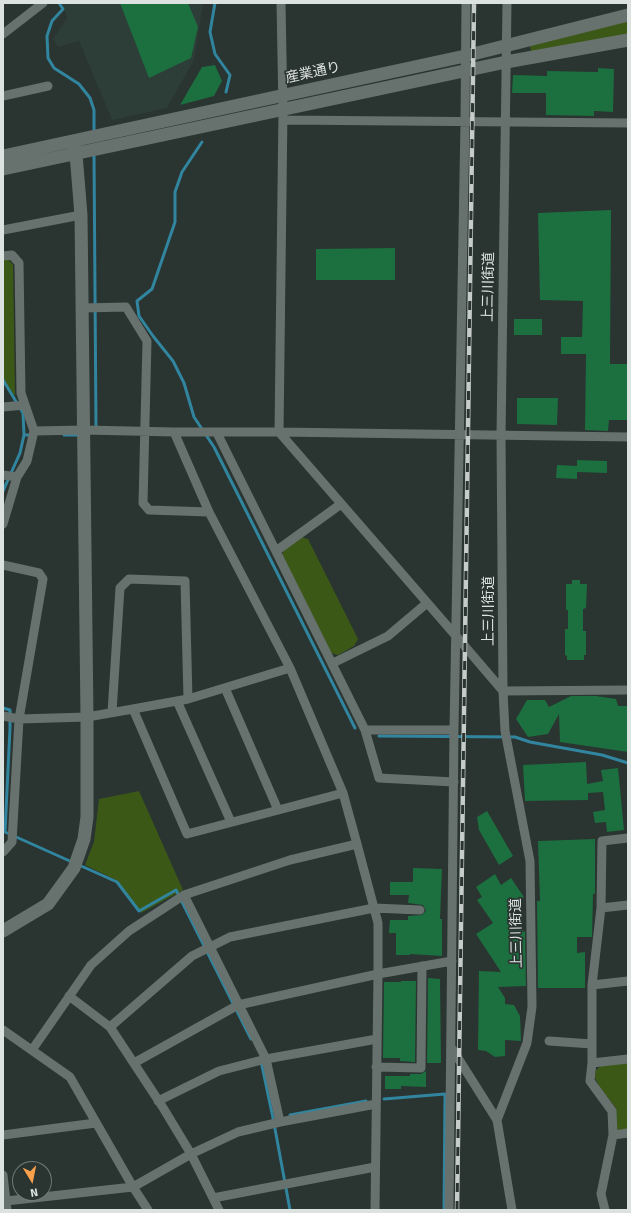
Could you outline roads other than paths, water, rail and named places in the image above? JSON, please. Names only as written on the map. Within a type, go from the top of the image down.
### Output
[{"type":"street","points":[[3,34],[43,3]]},
{"type":"street","points":[[281,3],[283,115],[279,432],[503,691],[628,690]]},
{"type":"street","points":[[449,1210],[454,730],[466,3]]},
{"type":"street","name":"上三川街道","points":[[497,1120],[527,1043],[532,1007],[530,861],[505,732],[503,691],[501,436],[507,3]]},
{"type":"street","name":"産業通り","points":[[3,169],[75,147],[283,96],[507,46],[628,15]]},
{"type":"street","name":"産業通り","points":[[3,156],[75,147],[283,115],[465,70],[628,40]]},
{"type":"street","points":[[3,96],[48,86]]},
{"type":"street","points":[[283,115],[465,122],[628,123]]},
{"type":"street","points":[[3,930],[48,904],[74,868],[84,839],[87,817],[81,215],[75,147]]},
{"type":"street","points":[[3,230],[81,215]]},
{"type":"street","points":[[3,256],[12,255],[19,263],[21,393],[34,431],[27,461],[17,478],[3,524]]},
{"type":"street","points":[[82,308],[126,307],[147,341],[143,503],[149,510],[210,512]]},
{"type":"street","points":[[3,407],[25,405]]},
{"type":"street","points":[[34,431],[84,430],[217,433],[279,432],[628,437]]},
{"type":"street","points":[[174,432],[210,512],[290,668],[343,793],[374,908],[378,924],[374,1210]]},
{"type":"street","points":[[217,433],[333,663],[365,730],[379,778],[454,782]]},
{"type":"street","points":[[3,475],[17,478]]},
{"type":"street","points":[[276,551],[341,504]]},
{"type":"street","points":[[3,565],[39,573],[43,578],[19,719],[12,842],[3,852]]},
{"type":"street","points":[[112,712],[120,588],[129,579],[185,581],[188,698]]},
{"type":"street","points":[[333,663],[388,636],[428,603]]},
{"type":"street","points":[[3,716],[19,719],[87,717],[177,701],[290,668]]},
{"type":"street","points":[[225,688],[278,810]]},
{"type":"street","points":[[177,701],[231,822]]},
{"type":"street","points":[[133,709],[187,834],[343,793]]},
{"type":"street","points":[[365,730],[454,730]]},
{"type":"street","points":[[605,1210],[601,1194],[613,1135],[612,1111],[590,1081],[592,1063],[592,985],[601,908],[602,841],[628,838]]},
{"type":"street","points":[[32,1050],[91,965],[129,930],[184,894],[290,860],[357,844]]},
{"type":"street","points":[[184,894],[266,1060],[280,1122]]},
{"type":"street","points":[[601,908],[628,905]]},
{"type":"street","points":[[110,1027],[192,956],[230,936],[374,908],[420,910]]},
{"type":"street","points":[[134,1064],[238,1005],[378,974],[452,961]]},
{"type":"street","points":[[376,1068],[421,1068],[422,966]]},
{"type":"street","points":[[592,985],[628,981]]},
{"type":"street","points":[[69,996],[110,1027],[191,1154],[219,1210]]},
{"type":"street","points":[[3,1030],[70,1077],[133,1187],[148,1210]]},
{"type":"street","points":[[158,1101],[219,1071],[266,1060],[377,1040]]},
{"type":"street","points":[[549,1041],[592,1044]]},
{"type":"street","points":[[451,1048],[497,1120],[512,1210]]},
{"type":"street","points":[[592,1063],[628,1059]]},
{"type":"street","points":[[3,1175],[6,1206],[133,1187],[191,1154],[238,1132],[280,1122],[376,1104]]},
{"type":"street","points":[[3,1135],[96,1123]]},
{"type":"street","points":[[613,1135],[628,1133]]},
{"type":"street","points":[[213,1198],[375,1167]]},
{"type":"waterway","points":[[59,3],[63,9],[52,21],[47,36],[48,58],[54,68],[79,84],[90,98],[94,110],[94,132]]},
{"type":"waterway","points":[[215,3],[210,32],[215,54],[230,75],[226,92]]},
{"type":"waterway","points":[[202,142],[182,172],[175,192],[175,222],[152,289],[137,301],[139,316],[173,361],[184,383],[194,417],[214,447],[355,728]]},
{"type":"waterway","points":[[94,154],[96,428]]},
{"type":"waterway","points":[[3,380],[23,413],[24,435],[20,453],[3,491]]},
{"type":"waterway","points":[[24,435],[33,435]]},
{"type":"waterway","points":[[64,435],[81,435]]},
{"type":"waterway","points":[[3,708],[10,710],[5,832],[72,862]]},
{"type":"waterway","points":[[379,736],[515,737],[530,742],[602,755],[628,763]]},
{"type":"waterway","points":[[79,865],[117,882],[139,911],[176,890],[251,1039]]},
{"type":"waterway","points":[[261,1061],[290,1210]]},
{"type":"waterway","points":[[384,1099],[445,1094],[444,1210]]},
{"type":"waterway","points":[[290,1115],[366,1101]]},
{"type":"railway","points":[[457,1210],[474,3]]}]
